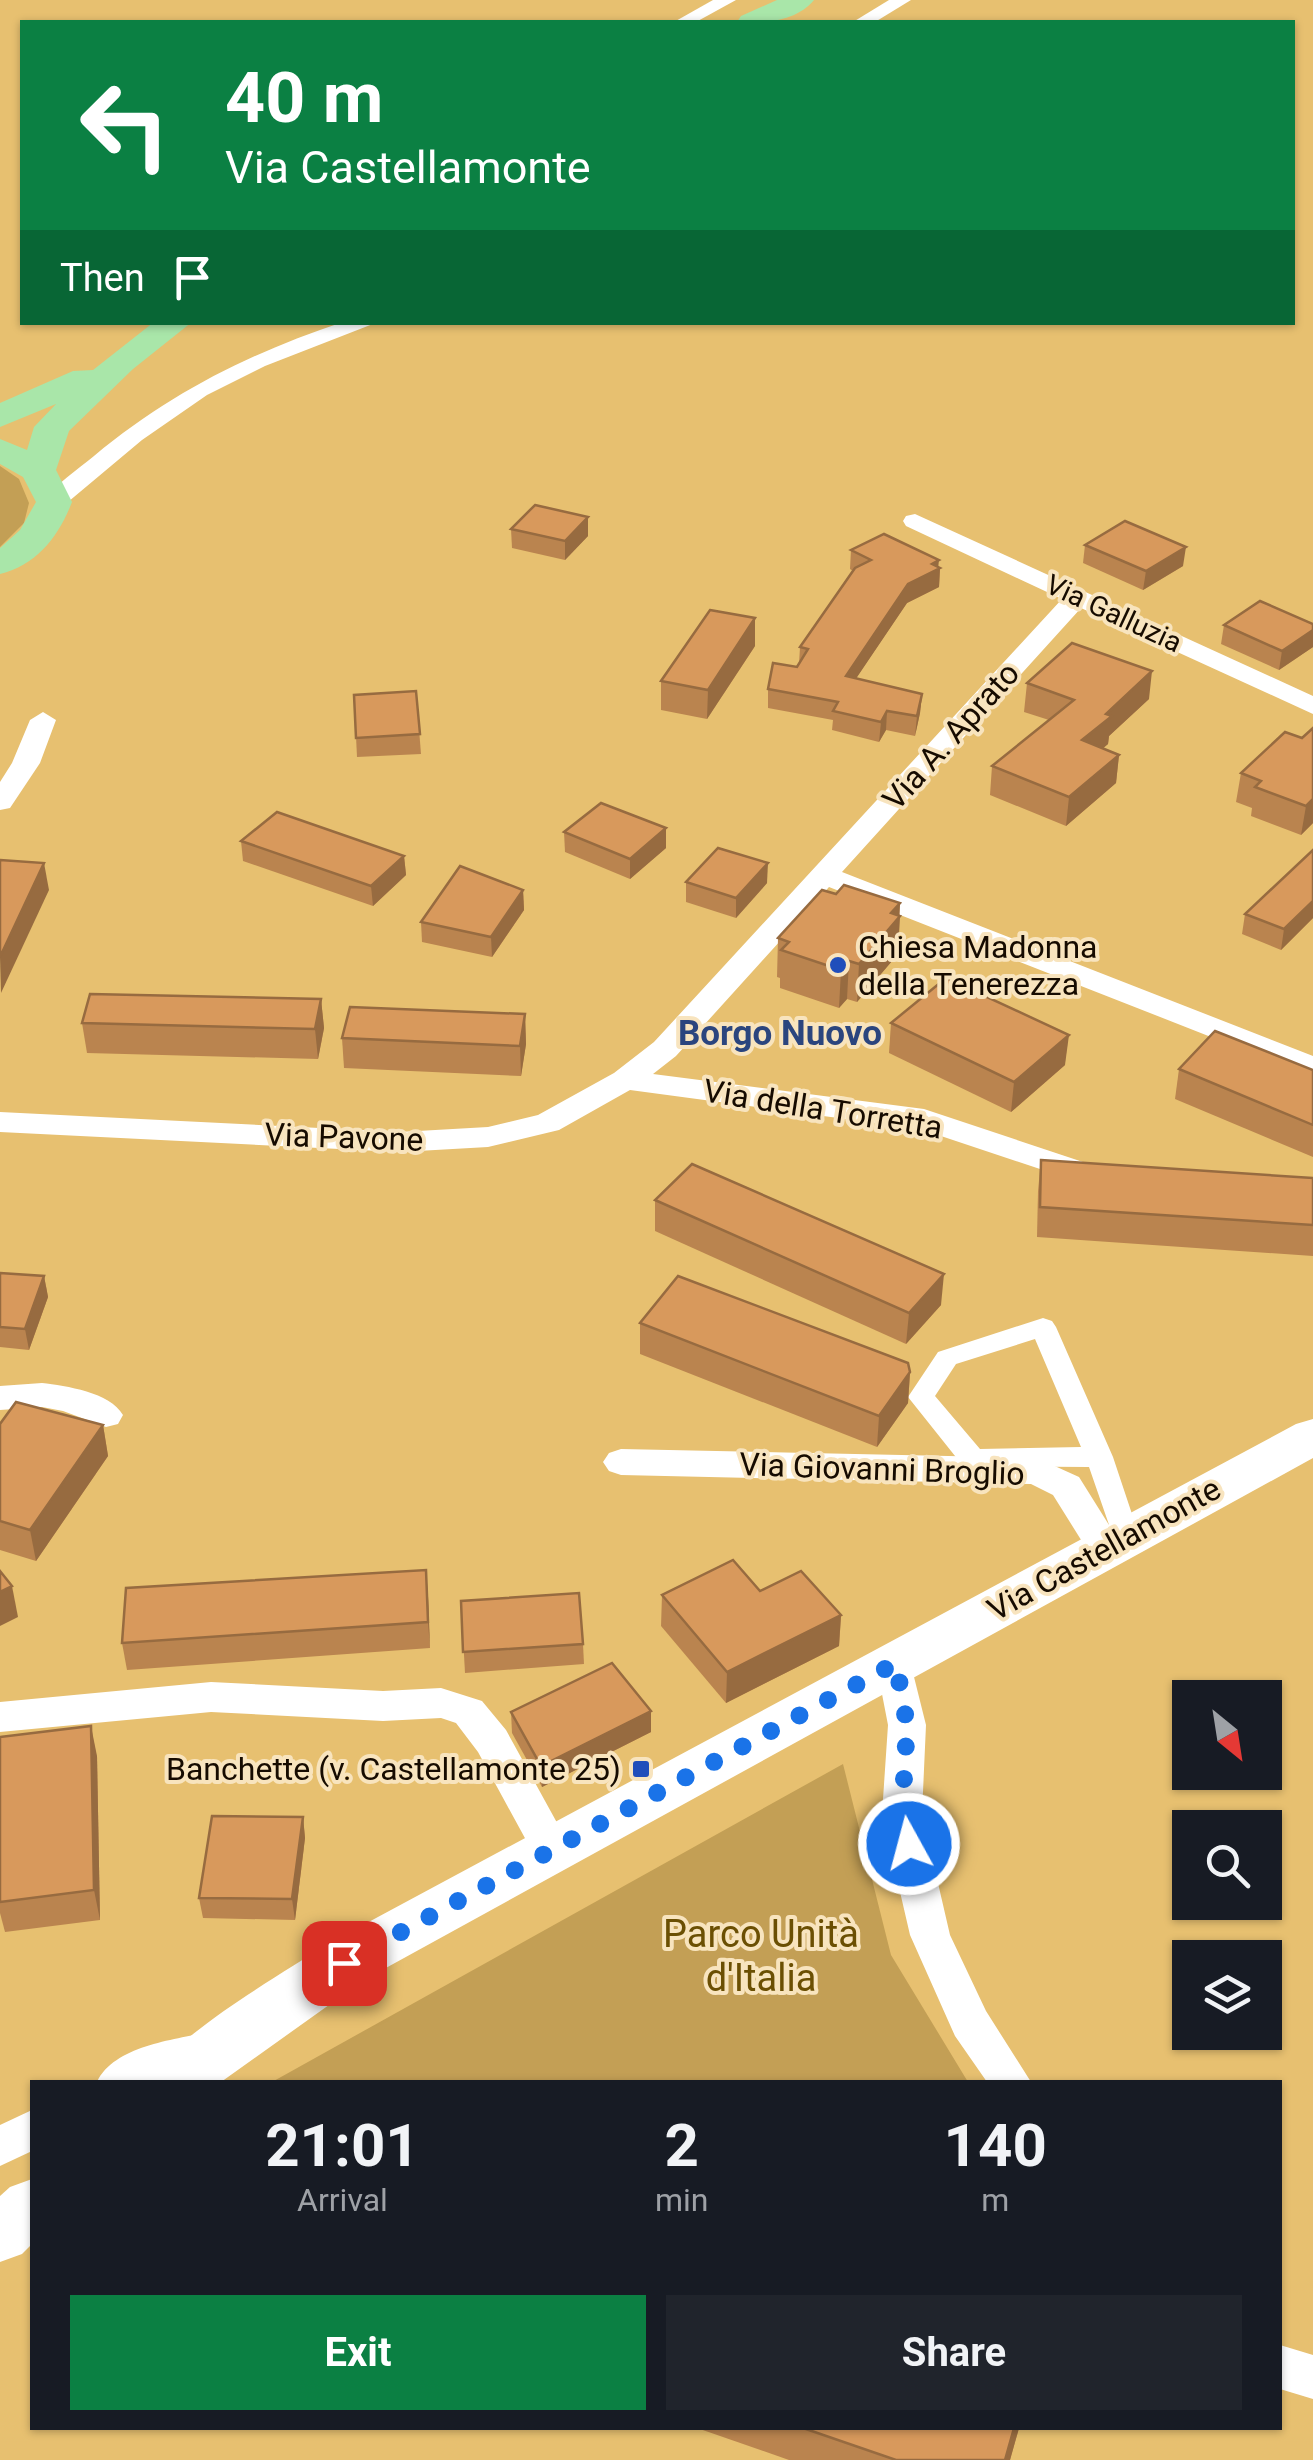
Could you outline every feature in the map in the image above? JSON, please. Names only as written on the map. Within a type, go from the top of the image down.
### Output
[{"type":"main road","points":[[755,20],[800,0]]},
{"type":"main road","points":[[0,562],[14,557],[45,526],[52,428],[121,362],[172,325]]},
{"type":"main road","points":[[0,416],[121,362]]},
{"type":"main road","points":[[0,450],[46,486]]},
{"type":"main road","name":"Via Castellamonte","points":[[181,2080],[222,2047],[344,1963],[1313,1436]]},
{"type":"main road","points":[[0,2234],[30,2208]]},
{"type":"street","points":[[687,20],[727,0]]},
{"type":"street","points":[[866,20],[902,0]]},
{"type":"street","points":[[46,486],[221,378],[310,340],[358,325]]},
{"type":"street","name":"Via Galluzia","points":[[915,521],[1313,706]]},
{"type":"street","name":"Via A. Aprato","points":[[665,1049],[1078,596]]},
{"type":"street","points":[[0,802],[26,763],[43,720]]},
{"type":"street","points":[[824,875],[1313,1067]]},
{"type":"street","name":"Via Pavone","points":[[0,1122],[400,1142],[488,1137],[548,1123],[625,1080],[665,1049]]},
{"type":"street","name":"Via della Torretta","points":[[625,1080],[924,1120],[1074,1172],[1114,1174]]},
{"type":"street","points":[[1099,1457],[973,1459],[921,1397],[947,1358],[1043,1328],[1099,1457],[1116,1543]]},
{"type":"street","points":[[0,1398],[25,1393],[54,1394],[106,1416]]},
{"type":"street","name":"Via Giovanni Broglio","points":[[621,1462],[1038,1471],[1066,1486],[1116,1543]]},
{"type":"street","points":[[896,1663],[907,1725],[902,1814],[930,1935],[970,2022],[1009,2080]]},
{"type":"street","points":[[0,1717],[211,1698],[383,1706],[441,1704],[469,1712],[492,1742],[552,1850]]},
{"type":"street","name":"Via Castellamonte","points":[[122,2080],[155,2062],[222,2047]]},
{"type":"street","points":[[0,2147],[30,2130]]},
{"type":"street","points":[[1282,2368],[1313,2377]]},
{"type":"green space","points":[[0,466],[19,479],[29,503],[24,523],[0,547]]},
{"type":"green space","name":"Parco Unità d'Italia","points":[[843,1764],[891,1955],[967,2080],[276,2080]]},
{"type":"building","points":[[535,505],[588,517],[565,541],[511,529]]},
{"type":"building","points":[[1125,521],[1186,547],[1146,571],[1085,545]]},
{"type":"building","points":[[884,534],[939,560],[932,564],[940,568],[908,584],[846,676],[922,694],[917,716],[887,711],[881,722],[833,711],[838,702],[768,689],[773,663],[797,667],[808,649],[800,647],[855,568],[871,560],[851,550]]},
{"type":"building","points":[[1260,601],[1313,624],[1313,630],[1282,651],[1224,625]]},
{"type":"building","points":[[710,610],[755,618],[708,690],[661,681]]},
{"type":"building","points":[[1072,643],[1152,671],[1106,714],[1112,716],[1082,740],[1119,755],[1069,797],[992,766],[1074,700],[1027,683]]},
{"type":"building","points":[[416,691],[420,734],[356,738],[354,695]]},
{"type":"building","points":[[1313,728],[1313,799],[1306,806],[1255,787],[1261,781],[1241,773],[1285,732],[1302,738]]},
{"type":"building","points":[[601,803],[666,828],[630,859],[564,832]]},
{"type":"building","points":[[277,812],[404,856],[371,886],[241,841]]},
{"type":"building","points":[[718,848],[768,863],[736,898],[686,882]]},
{"type":"building","points":[[1313,850],[1313,901],[1284,929],[1245,914]]},
{"type":"building","points":[[0,860],[44,863],[0,957]]},
{"type":"building","points":[[460,866],[523,890],[491,937],[421,922]]},
{"type":"building","points":[[844,885],[900,903],[891,913],[900,916],[859,964],[849,961],[841,970],[781,950],[789,942],[778,938],[822,890],[836,894]]},
{"type":"building","points":[[946,978],[1069,1035],[1014,1082],[891,1023]]},
{"type":"building","points":[[90,994],[321,999],[315,1029],[82,1023]]},
{"type":"building","points":[[350,1007],[525,1014],[520,1046],[342,1038]]},
{"type":"building","points":[[1215,1031],[1313,1070],[1313,1125],[1179,1069]]},
{"type":"building","points":[[1041,1160],[1313,1178],[1313,1225],[1040,1207]]},
{"type":"building","points":[[692,1164],[944,1274],[909,1313],[655,1200]]},
{"type":"building","points":[[0,1273],[44,1276],[25,1329],[0,1327]]},
{"type":"building","points":[[678,1276],[908,1363],[910,1372],[879,1416],[640,1323]]},
{"type":"building","points":[[16,1402],[103,1425],[30,1530],[0,1521],[0,1424]]},
{"type":"building","points":[[733,1560],[760,1591],[801,1571],[841,1615],[727,1672],[662,1595]]},
{"type":"building","points":[[426,1570],[428,1622],[122,1643],[126,1588]]},
{"type":"building","points":[[0,1571],[12,1586],[0,1592]]},
{"type":"building","points":[[579,1593],[583,1644],[463,1652],[461,1601]]},
{"type":"building","points":[[612,1663],[651,1711],[541,1766],[511,1712]]},
{"type":"building","points":[[91,1726],[94,1890],[0,1902],[0,1737]]},
{"type":"building","points":[[212,1816],[303,1817],[292,1899],[199,1898]]},
{"type":"building","points":[[809,2430],[1013,2430],[1005,2460],[896,2460]]},
{"type":"place","name":"Chiesa Madonna della Tenerezza","points":[[838,965]]},
{"type":"place","name":"Banchette (v. Castellamonte 25)","points":[[641,1769]]},
{"type":"district","name":"Borgo Nuovo","points":[[780,1033]]},
{"type":"route","points":[[344,1963],[896,1663],[907,1725],[902,1814],[909,1844]]}]
